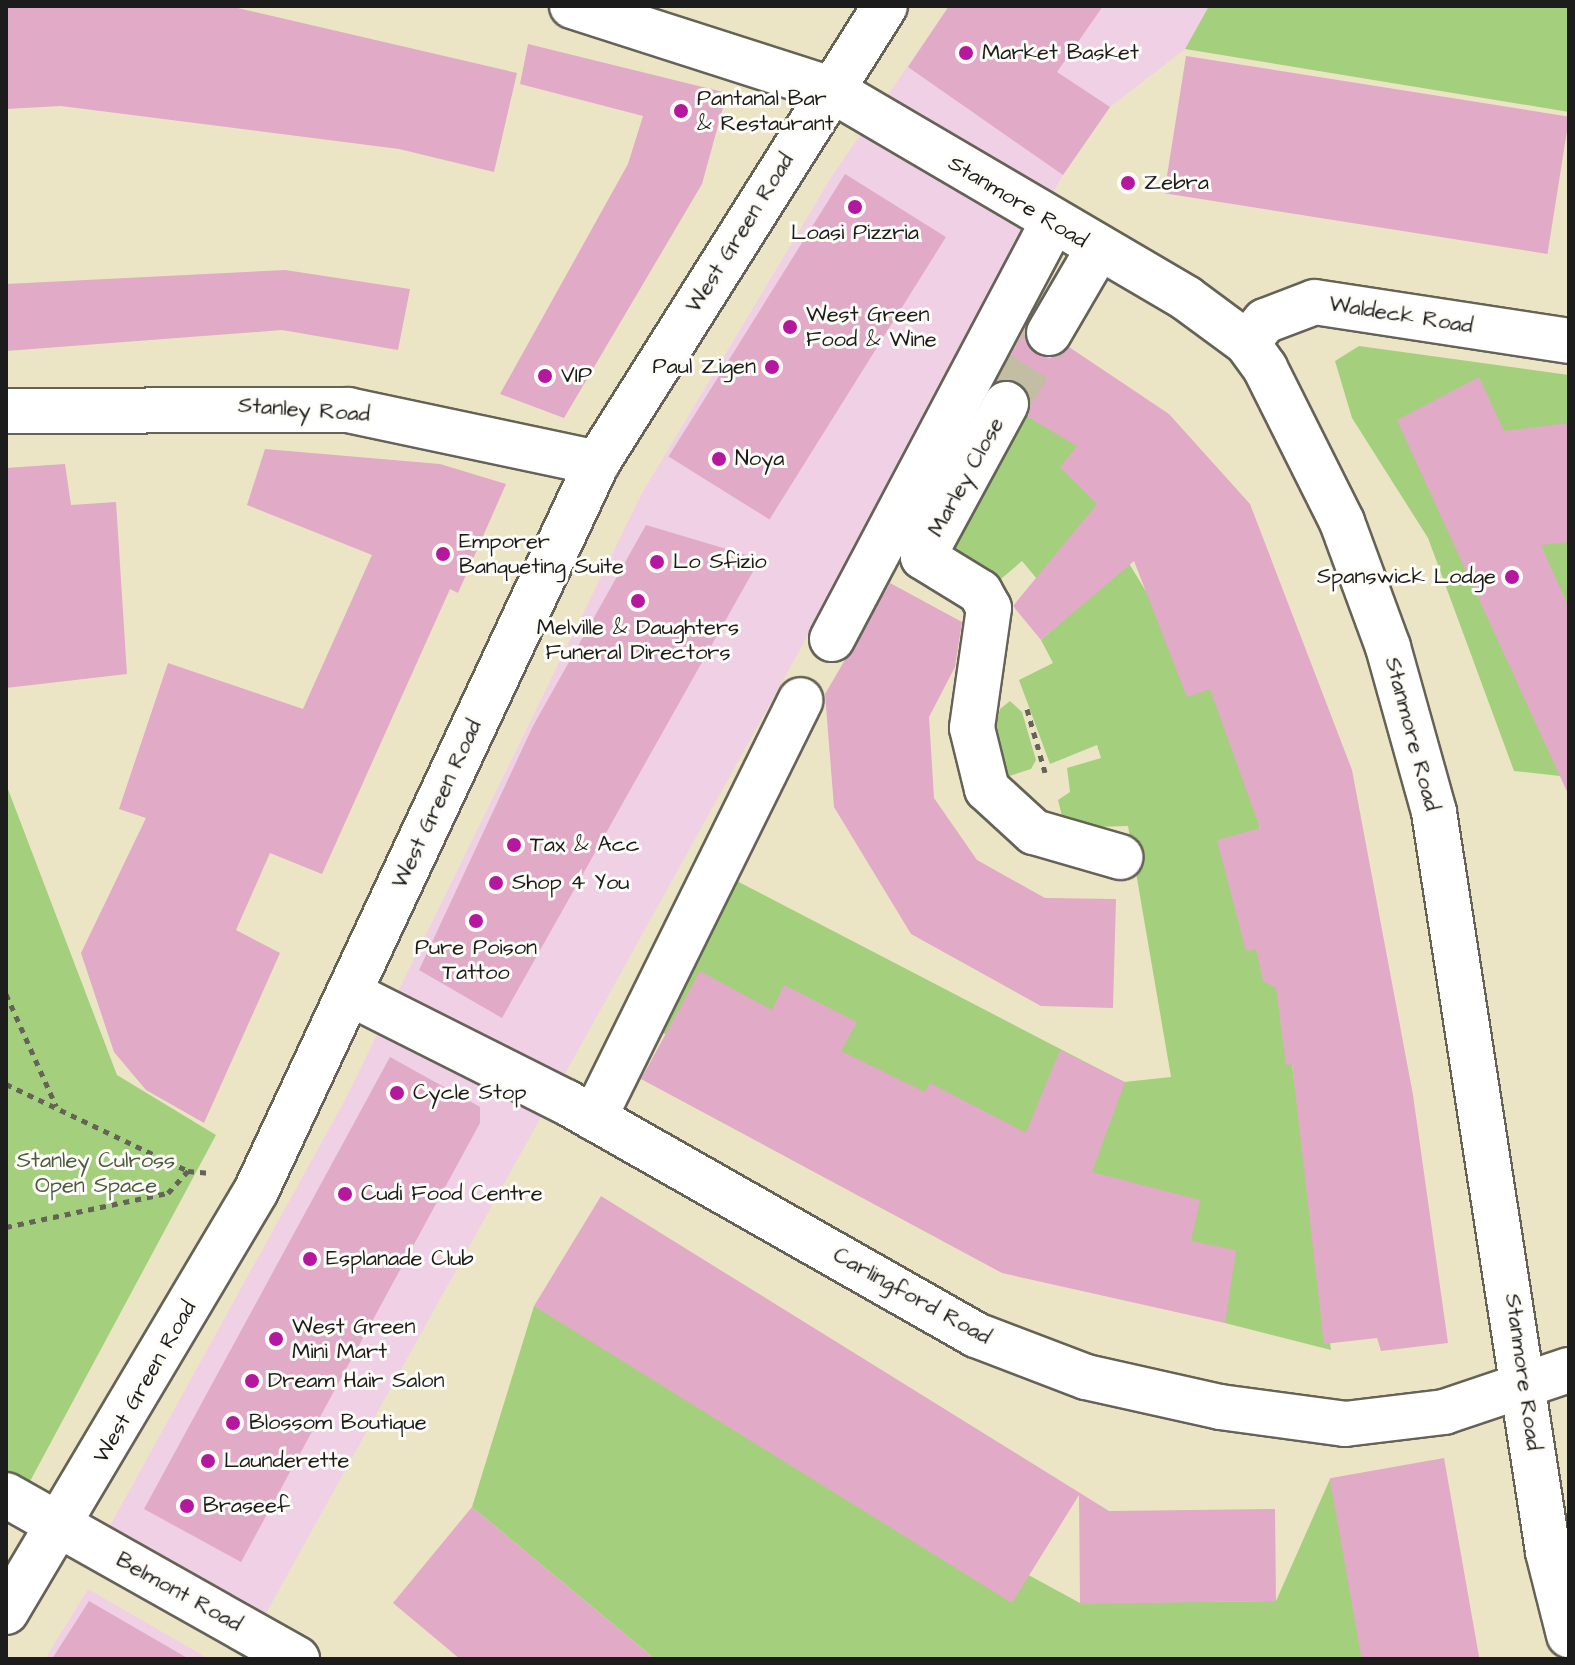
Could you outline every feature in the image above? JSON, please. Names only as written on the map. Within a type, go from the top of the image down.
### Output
[{"type":"street","name":"Stanmore Road","points":[[572,6],[830,89],[1052,223],[1186,298],[1247,343],[1342,522],[1388,647],[1434,812],[1526,1385],[1548,1552],[1569,1635]]},
{"type":"street","name":"West Green Road","points":[[6,1612],[61,1526],[256,1191],[597,463],[885,6]]},
{"type":"street","points":[[832,639],[1052,223]]},
{"type":"street","points":[[1049,333],[1098,249]]},
{"type":"street","name":"Waldeck Road","points":[[1247,343],[1265,321],[1315,302],[1569,341]]},
{"type":"street","name":"Marley Close","points":[[1006,404],[923,557],[980,592],[990,625],[972,728],[983,781],[1017,822],[1060,844],[1120,857]]},
{"type":"street","name":"Stanley Road","points":[[6,411],[348,410],[597,463]]},
{"type":"street","points":[[594,1118],[801,700]]},
{"type":"street","name":"Carlingford Road","points":[[349,993],[594,1118],[976,1335],[1086,1377],[1220,1407],[1345,1424],[1444,1412],[1569,1370]]},
{"type":"street","name":"Belmont Road","points":[[6,1495],[297,1659]]},
{"type":"path","points":[[985,659],[1028,710],[1060,844]]},
{"type":"path","points":[[6,994],[56,1107]]},
{"type":"path","points":[[6,1084],[188,1171]]},
{"type":"path","points":[[6,1227],[168,1193],[188,1171],[198,1168]]},
{"type":"shaded area","points":[[949,6],[1209,6],[1185,49],[1110,107],[1063,175],[249,1644],[90,1562],[346,1098],[641,495],[832,176]]},
{"type":"shaded area","points":[[88,1589],[209,1659],[45,1659]]},
{"type":"green space","points":[[1209,6],[1569,6],[1569,112],[1185,49]]},
{"type":"green space","points":[[1359,346],[1569,375],[1569,772],[1560,776],[1514,771],[1428,538],[1352,418],[1335,361]]},
{"type":"green space","points":[[1022,413],[1078,435],[1113,537],[1164,621],[1212,681],[1256,801],[1331,1350],[1225,1323],[1059,1231],[661,1032],[665,1004],[733,879],[1124,1082],[1171,1077],[1128,826],[1065,828],[1058,800],[1070,792],[1067,768],[1101,758],[1097,745],[1050,764],[1019,680],[1053,663],[1041,640],[1068,616],[1022,561],[995,584],[945,555]]},
{"type":"green space","points":[[1010,701],[1022,712],[1036,760],[1031,769],[997,780],[990,745],[1000,709]]},
{"type":"green space","name":"Stanley Culross Open Space","points":[[6,784],[117,1075],[216,1135],[6,1526]]},
{"type":"green space","points":[[534,1306],[1080,1603],[1276,1601],[1330,1479],[1386,1659],[655,1659],[472,1507]]},
{"type":"building","points":[[6,6],[229,6],[517,73],[494,172],[399,149],[61,106],[6,109]]},
{"type":"building","points":[[949,6],[1103,6],[1057,72],[1110,107],[1063,175],[908,67]]},
{"type":"building","points":[[528,44],[727,93],[702,184],[564,418],[500,394],[628,164],[643,116],[520,84]]},
{"type":"building","points":[[1186,56],[1569,117],[1547,254],[1164,193]]},
{"type":"building","points":[[845,174],[946,237],[769,519],[669,456]]},
{"type":"building","points":[[285,270],[410,289],[398,350],[282,330],[6,351],[6,284]]},
{"type":"building","points":[[1026,326],[1036,354],[1050,358],[1069,347],[1169,414],[1250,504],[1352,770],[1413,1095],[1448,1343],[1381,1351],[1377,1338],[1324,1344],[1292,1064],[1286,1065],[1276,988],[1263,981],[1256,949],[1246,951],[1217,840],[1260,828],[1210,689],[1187,697],[1134,561],[1041,640],[1013,606],[1097,504],[1060,467],[1077,446],[1028,417],[1031,403],[1019,382],[996,382]]},
{"type":"building","name":"Spanswick Lodge","points":[[1479,377],[1504,431],[1569,423],[1569,542],[1541,545],[1569,608],[1569,796],[1397,420]]},
{"type":"building","points":[[265,449],[440,464],[506,484],[458,593],[450,589],[322,874],[270,853],[236,930],[280,953],[204,1123],[146,1090],[114,1052],[81,953],[146,818],[119,809],[168,663],[303,709],[372,555],[247,505]]},
{"type":"building","points":[[65,464],[71,505],[116,502],[127,674],[6,688],[6,468]]},
{"type":"building","points":[[646,525],[760,559],[502,1018],[419,970],[533,726]]},
{"type":"building","points":[[890,583],[962,622],[955,667],[929,717],[934,798],[977,860],[1045,898],[1116,899],[1113,1008],[1041,1006],[911,934],[834,807],[825,694]]},
{"type":"building","points":[[700,971],[772,1010],[784,985],[857,1022],[841,1051],[925,1092],[930,1083],[1026,1133],[1060,1050],[1125,1082],[1092,1172],[1200,1200],[1191,1241],[1236,1250],[1225,1323],[1002,1273],[641,1079]]},
{"type":"building","points":[[390,1057],[480,1107],[480,1123],[241,1562],[144,1509]]},
{"type":"building","points":[[601,1196],[1109,1511],[1275,1509],[1276,1601],[1080,1604],[1079,1495],[1012,1603],[534,1306]]},
{"type":"building","points":[[1444,1458],[1479,1659],[1362,1659],[1330,1478]]},
{"type":"building","points":[[472,1507],[655,1659],[460,1659],[393,1603]]},
{"type":"building","points":[[89,1601],[189,1659],[52,1659]]},
{"type":"tunnel","points":[[1006,404],[1049,333]]},
{"type":"place","name":"Market Basket","points":[[966,53]]},
{"type":"place","name":"Pantanal Bar & Restaurant","points":[[681,111]]},
{"type":"place","name":"Zebra","points":[[1128,183]]},
{"type":"place","name":"Loasi Pizzria","points":[[855,207]]},
{"type":"place","name":"West Green Food & Wine","points":[[790,327]]},
{"type":"place","name":"Paul Zigen","points":[[772,367]]},
{"type":"place","name":"VIP","points":[[545,376]]},
{"type":"place","name":"Noya","points":[[719,459]]},
{"type":"place","name":"Emporer Banqueting Suite","points":[[443,554]]},
{"type":"place","name":"Lo Sfizio","points":[[657,562]]},
{"type":"place","name":"Spanswick Lodge","points":[[1512,577]]},
{"type":"place","name":"Melville & Daughters Funeral Directors","points":[[638,601]]},
{"type":"place","name":"Tax & Acc","points":[[514,845]]},
{"type":"place","name":"Shop 4 You","points":[[496,883]]},
{"type":"place","name":"Pure Poison Tattoo","points":[[476,921]]},
{"type":"place","name":"Cycle Stop","points":[[397,1093]]},
{"type":"place","name":"Cudi Food Centre","points":[[345,1194]]},
{"type":"place","name":"Esplanade Club","points":[[310,1259]]},
{"type":"place","name":"West Green Mini Mart","points":[[276,1339]]},
{"type":"place","name":"Dream Hair Salon","points":[[252,1381]]},
{"type":"place","name":"Blossom Boutique","points":[[233,1423]]},
{"type":"place","name":"Launderette","points":[[208,1461]]},
{"type":"place","name":"Braseef","points":[[187,1506]]}]
